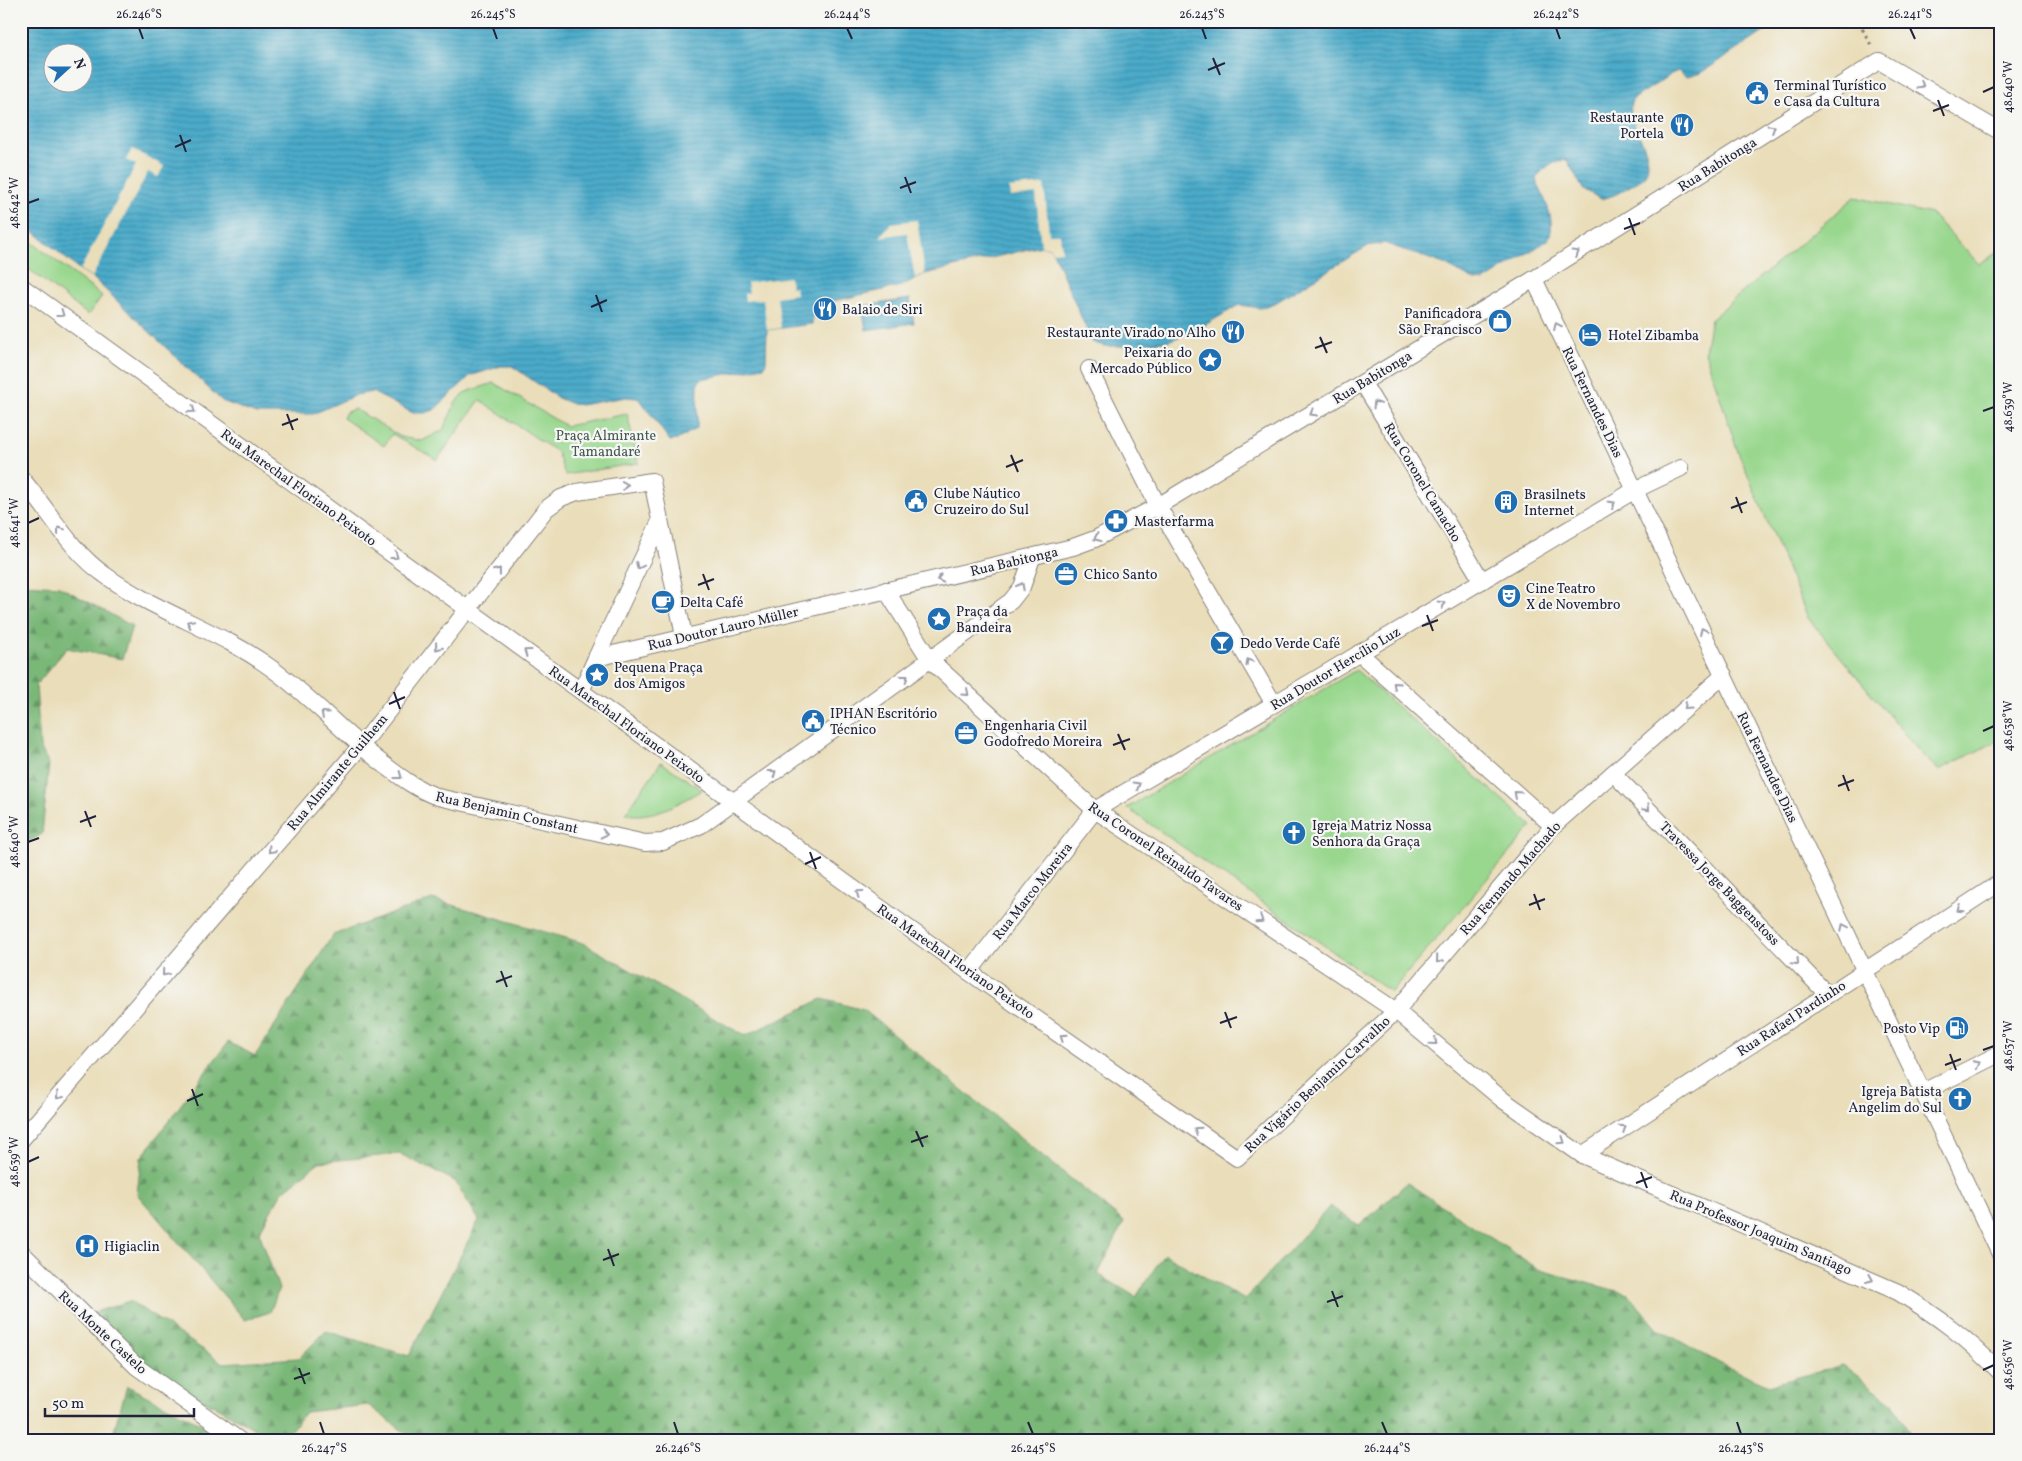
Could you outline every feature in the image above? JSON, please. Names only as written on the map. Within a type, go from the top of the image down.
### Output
[{"type":"street","points":[[1879,61],[2001,132]]},
{"type":"street","name":"Rua Babitonga","points":[[886,590],[1032,558],[1095,539],[1158,506],[1534,279],[1879,61]]},
{"type":"street","name":"Rua Fernandes Dias","points":[[1534,279],[2001,1256]]},
{"type":"street","name":"Rua Marechal Floriano Peixoto","points":[[21,286],[969,972],[1237,1158]]},
{"type":"street","points":[[1089,368],[1158,506],[1274,704]]},
{"type":"street","name":"Rua Coronel Camacho","points":[[1363,382],[1482,581]]},
{"type":"street","name":"Rua Doutor Hercílio Luz","points":[[1095,810],[1635,490],[1681,468]]},
{"type":"street","name":"Rua Benjamin Constant","points":[[21,478],[76,550],[104,575],[140,598],[247,651],[290,683],[360,747],[422,792],[644,843],[663,842],[684,834],[734,802],[930,660]]},
{"type":"street","name":"Rua Almirante Guilhem","points":[[21,1140],[360,747],[546,509],[561,498],[577,492],[652,481],[684,636]]},
{"type":"street","points":[[581,691],[660,522]]},
{"type":"street","points":[[886,590],[930,660],[1010,601],[1022,587],[1032,558]]},
{"type":"street","name":"Rua Doutor Lauro Müller","points":[[596,658],[886,590]]},
{"type":"street","points":[[1360,653],[1553,826]]},
{"type":"street","name":"Rua Coronel Reinaldo Tavares","points":[[930,660],[1095,810],[1396,1011]]},
{"type":"street","name":"Rua Fernando Machado","points":[[1396,1011],[1553,826],[1724,675]]},
{"type":"street","name":"Travessa Jorge Baggenstoss","points":[[1613,772],[1827,994]]},
{"type":"street","name":"Rua Marco Moreira","points":[[969,972],[1095,810]]},
{"type":"street","name":"Rua Rafael Pardinho","points":[[1582,1155],[2001,882]]},
{"type":"street","name":"Rua Professor Joaquim Santiago","points":[[1396,1011],[1503,1100],[1582,1155],[1898,1292],[1935,1314],[1974,1345],[2001,1373]]},
{"type":"street","name":"Rua Vigário Benjamin Carvalho","points":[[1237,1158],[1396,1011]]},
{"type":"street","points":[[1923,1092],[2001,1053]]},
{"type":"street","name":"Rua Monte Castelo","points":[[21,1252],[137,1367],[239,1440]]},
{"type":"path","points":[[1858,21],[1879,61]]},
{"type":"green space","points":[[1855,197],[1931,214],[1979,264],[2001,250],[2001,739],[1939,770],[1923,756],[1808,618],[1738,452],[1705,352],[1711,319]]},
{"type":"green space","points":[[21,234],[102,296],[88,315],[21,263]]},
{"type":"green space","name":"Praça Almirante Tamandaré","points":[[494,383],[566,426],[627,414],[639,463],[565,475],[557,452],[480,400],[437,460],[392,434],[384,446],[343,418],[346,412],[355,409],[401,437],[422,441],[443,430],[456,402],[466,392]]},
{"type":"green space","points":[[21,584],[59,586],[132,626],[122,659],[67,648],[36,685],[40,747],[49,764],[42,834],[21,846]]},
{"type":"green space","points":[[1356,670],[1532,826],[1391,992],[1127,808]]},
{"type":"green space","points":[[661,762],[702,790],[656,812],[636,815],[625,814]]},
{"type":"green space","points":[[432,899],[583,943],[745,1036],[822,999],[864,1010],[1124,1222],[1098,1274],[1136,1297],[1164,1254],[1245,1300],[1330,1206],[1359,1226],[1407,1183],[1540,1270],[1628,1294],[1658,1329],[1721,1364],[1769,1385],[1843,1365],[1893,1403],[1915,1440],[415,1440],[368,1405],[305,1412],[283,1440],[272,1440],[235,1417],[151,1372],[92,1313],[130,1301],[223,1363],[299,1358],[326,1331],[409,1356],[479,1220],[455,1181],[400,1154],[319,1162],[282,1192],[259,1232],[279,1289],[270,1312],[245,1320],[137,1194],[141,1158],[228,1042],[255,1056],[333,935]]},
{"type":"green space","points":[[127,1386],[233,1440],[111,1440]]},
{"type":"water","points":[[21,21],[1781,21],[1701,73],[1687,77],[1678,71],[1632,100],[1632,118],[1647,156],[1648,166],[1643,178],[1610,197],[1601,199],[1583,189],[1567,160],[1545,168],[1536,179],[1546,201],[1550,217],[1551,233],[1548,240],[1484,281],[1474,280],[1444,264],[1384,243],[1368,246],[1275,303],[1261,308],[1239,305],[1193,332],[1170,340],[1131,346],[1104,346],[1092,342],[1053,252],[1049,247],[1041,246],[925,274],[901,286],[824,303],[814,308],[812,324],[767,330],[766,362],[764,367],[701,379],[698,383],[697,428],[677,440],[670,441],[642,402],[637,398],[626,397],[580,405],[570,403],[558,398],[512,366],[501,366],[470,376],[434,410],[425,413],[413,413],[372,392],[356,395],[313,414],[256,414],[222,401],[92,277],[80,270],[21,221]]},
{"type":"water","points":[[910,299],[914,323],[866,330],[862,306]]},
{"type":"pier","points":[[132,149],[164,166],[158,177],[148,172],[92,277],[80,270],[136,165],[126,160]]},
{"type":"pier","points":[[1044,184],[1049,234],[1060,234],[1062,251],[1053,252],[1049,247],[1041,246],[1036,194],[1010,197],[1009,188]]},
{"type":"pier","points":[[917,220],[925,274],[915,278],[907,233],[880,237],[891,223]]},
{"type":"pier","points":[[789,277],[791,287],[795,287],[796,294],[777,297],[781,328],[767,330],[763,299],[745,301],[744,294],[749,293],[747,283]]},
{"type":"place","name":"Terminal Turístico e Casa da Cultura","points":[[1757,93]]},
{"type":"place","name":"Restaurante Portela","points":[[1682,125]]},
{"type":"place","name":"Balaio de Siri","points":[[825,309]]},
{"type":"place","name":"Panificadora São Francisco","points":[[1500,321]]},
{"type":"place","name":"Restaurante Virado no Alho","points":[[1233,332]]},
{"type":"place","name":"Hotel Zibamba","points":[[1590,335]]},
{"type":"place","name":"Peixaria do Mercado Público","points":[[1210,360]]},
{"type":"place","name":"Clube Náutico Cruzeiro do Sul","points":[[916,501]]},
{"type":"place","name":"Brasilnets Internet","points":[[1506,502]]},
{"type":"place","name":"Masterfarma","points":[[1116,521]]},
{"type":"place","name":"Chico Santo","points":[[1066,574]]},
{"type":"place","name":"Cine Teatro X de Novembro","points":[[1509,596]]},
{"type":"place","name":"Delta Café","points":[[663,602]]},
{"type":"place","name":"Praça da Bandeira","points":[[939,619]]},
{"type":"place","name":"Dedo Verde Café","points":[[1222,643]]},
{"type":"place","name":"Pequena Praça dos Amigos","points":[[597,675]]},
{"type":"place","name":"IPHAN Escritório Técnico","points":[[813,721]]},
{"type":"place","name":"Engenharia Civil Godofredo Moreira","points":[[966,733]]},
{"type":"place","name":"Igreja Matriz Nossa Senhora da Graça","points":[[1294,833]]},
{"type":"place","name":"Posto Vip","points":[[1957,1028]]},
{"type":"place","name":"Igreja Batista Angelim do Sul","points":[[1960,1099]]},
{"type":"place","name":"Higiaclin","points":[[87,1246]]}]
